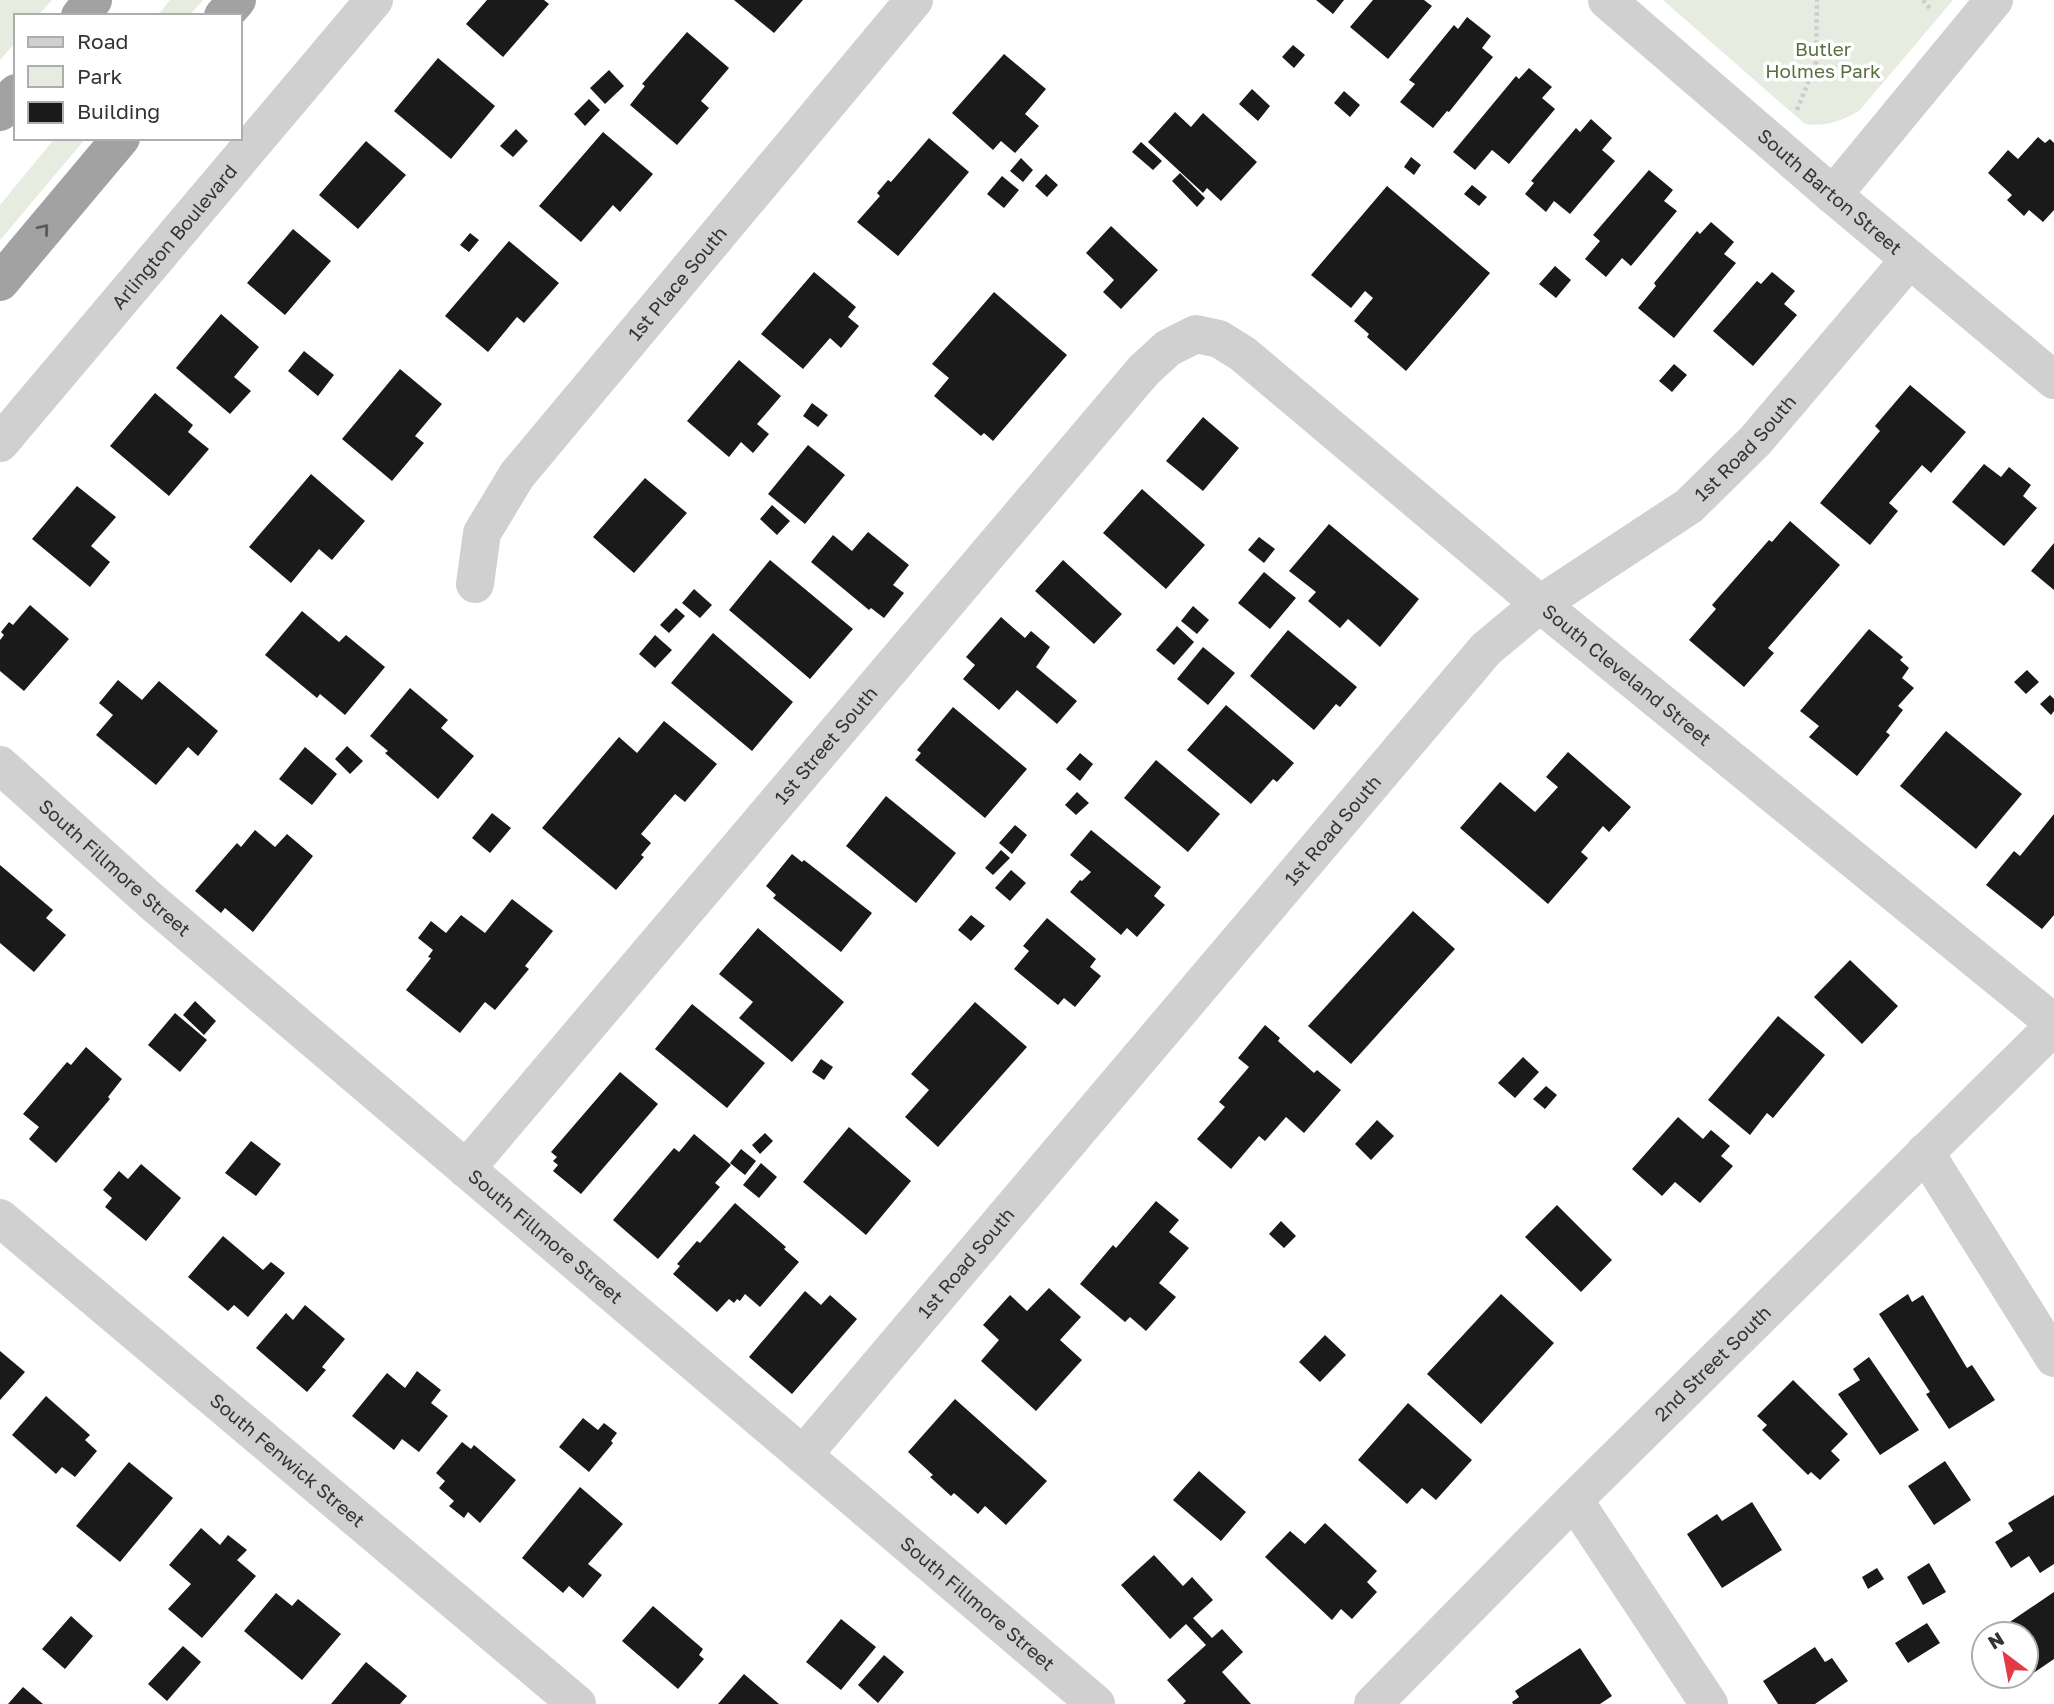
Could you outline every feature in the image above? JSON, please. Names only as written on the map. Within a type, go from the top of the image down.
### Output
[{"type":"highway","points":[[82,14],[93,0]]},
{"type":"highway","points":[[225,14],[237,0]]},
{"type":"highway","points":[[0,112],[14,95]]},
{"type":"highway","points":[[0,282],[119,140]]},
{"type":"street","name":"Arlington Boulevard","points":[[0,443],[374,0]]},
{"type":"street","name":"1st Place South","points":[[475,584],[482,533],[517,475],[914,0]]},
{"type":"street","name":"South Barton Street","points":[[1607,0],[1833,195],[2054,380]]},
{"type":"street","points":[[1833,195],[1994,0]]},
{"type":"street","name":"1st Road South","points":[[803,1455],[1486,649],[1540,604],[1689,506],[1755,441],[1910,259]]},
{"type":"street","name":"South Cleveland Street","points":[[1196,334],[1219,339],[1244,354],[1540,604],[2054,1025]]},
{"type":"street","name":"1st Street South","points":[[466,1169],[1144,370],[1168,348],[1196,334]]},
{"type":"street","name":"South Fillmore Street","points":[[0,765],[151,901],[1096,1704]]},
{"type":"street","name":"2nd Street South","points":[[1373,1704],[1574,1500],[2054,1025]]},
{"type":"street","points":[[1926,1152],[2054,1358]]},
{"type":"street","name":"South Fenwick Street","points":[[0,1218],[577,1704]]},
{"type":"street","points":[[1574,1500],[1709,1704]]},
{"type":"path","points":[[1782,150],[1816,63],[1817,0]]},
{"type":"green space","points":[[0,0],[52,0],[40,14],[14,14],[14,44],[0,60]]},
{"type":"green space","points":[[170,0],[203,0],[191,14],[159,14]]},
{"type":"green space","name":"Butler Holmes Park","points":[[1663,0],[1953,0],[1859,111],[1833,122],[1813,125],[1805,124]]},
{"type":"green space","points":[[53,140],[84,140],[0,240],[0,205]]},
{"type":"building","points":[[487,0],[544,0],[549,4],[503,57],[466,24]]},
{"type":"building","points":[[734,0],[803,0],[774,33]]},
{"type":"building","points":[[1316,0],[1344,0],[1333,14]]},
{"type":"building","points":[[1373,0],[1424,0],[1432,6],[1388,59],[1350,27]]},
{"type":"building","points":[[1467,17],[1491,36],[1482,48],[1493,57],[1433,128],[1400,102],[1415,84],[1409,80],[1454,25],[1458,29]]},
{"type":"building","points":[[687,32],[729,68],[701,101],[709,108],[677,145],[630,105],[645,86],[642,84]]},
{"type":"building","points":[[1293,45],[1305,55],[1294,68],[1282,57]]},
{"type":"building","points":[[1004,54],[1046,89],[1025,114],[1039,126],[1015,153],[1001,141],[993,150],[952,113]]},
{"type":"building","points":[[438,58],[495,106],[451,159],[394,111]]},
{"type":"building","points":[[1529,68],[1552,87],[1542,98],[1555,109],[1509,164],[1492,150],[1475,170],[1453,152],[1516,76],[1519,79]]},
{"type":"building","points":[[609,70],[624,86],[605,104],[590,88]]},
{"type":"building","points":[[1252,89],[1270,106],[1258,121],[1239,104]]},
{"type":"building","points":[[1344,91],[1360,105],[1350,117],[1334,103]]},
{"type":"building","points":[[589,99],[600,110],[585,126],[574,114]]},
{"type":"building","points":[[1175,112],[1191,127],[1203,113],[1257,162],[1221,201],[1207,188],[1203,193],[1148,142]]},
{"type":"building","points":[[1591,119],[1612,138],[1602,150],[1615,161],[1570,214],[1554,201],[1546,212],[1525,194],[1534,183],[1531,181],[1576,128],[1580,132]]},
{"type":"building","points":[[516,129],[528,141],[513,157],[500,146]]},
{"type":"building","points":[[603,132],[653,174],[620,212],[613,205],[581,242],[539,206]]},
{"type":"building","points":[[2038,137],[2045,143],[2050,139],[2054,143],[2054,210],[2043,222],[2029,210],[2024,216],[2007,200],[2012,195],[1988,173],[2008,150],[2018,159]]},
{"type":"building","points":[[929,138],[969,172],[898,256],[857,222],[880,196],[877,193],[888,180],[891,182]]},
{"type":"building","points":[[366,141],[406,175],[358,229],[319,195]]},
{"type":"building","points":[[1141,142],[1162,161],[1153,170],[1132,152]]},
{"type":"building","points":[[1411,157],[1421,165],[1414,175],[1404,167]]},
{"type":"building","points":[[1021,158],[1033,170],[1023,182],[1010,171]]},
{"type":"building","points":[[1649,170],[1673,190],[1664,201],[1677,211],[1631,266],[1622,258],[1606,277],[1585,259],[1600,241],[1593,235]]},
{"type":"building","points":[[1180,173],[1205,198],[1197,207],[1172,181]]},
{"type":"building","points":[[1046,174],[1058,185],[1047,197],[1035,186]]},
{"type":"building","points":[[1002,176],[1019,190],[1004,208],[987,194]]},
{"type":"building","points":[[1472,185],[1487,197],[1479,206],[1464,194]]},
{"type":"building","points":[[1387,186],[1490,273],[1406,371],[1367,337],[1369,334],[1354,321],[1373,298],[1365,291],[1351,308],[1311,275]]},
{"type":"building","points":[[1711,222],[1734,242],[1724,254],[1736,263],[1674,338],[1638,308],[1656,286],[1654,283],[1697,231],[1700,234]]},
{"type":"building","points":[[1111,226],[1158,270],[1121,309],[1103,292],[1114,280],[1086,253]]},
{"type":"building","points":[[293,229],[331,261],[285,315],[247,283]]},
{"type":"building","points":[[470,233],[479,240],[469,252],[460,245]]},
{"type":"building","points":[[509,241],[559,283],[524,323],[517,317],[488,352],[445,316]]},
{"type":"building","points":[[1555,266],[1571,280],[1556,298],[1539,284]]},
{"type":"building","points":[[814,272],[856,307],[848,317],[859,326],[841,348],[830,338],[803,369],[761,334]]},
{"type":"building","points":[[1772,272],[1795,291],[1784,304],[1797,315],[1753,366],[1713,331],[1757,281],[1761,284]]},
{"type":"building","points":[[994,292],[1067,355],[993,441],[984,433],[981,436],[934,396],[949,378],[932,364]]},
{"type":"building","points":[[221,314],[259,347],[234,377],[251,391],[230,414],[176,368]]},
{"type":"building","points":[[304,351],[334,375],[318,396],[288,371]]},
{"type":"building","points":[[739,360],[781,396],[757,424],[769,434],[753,453],[741,442],[729,457],[687,421]]},
{"type":"building","points":[[1674,364],[1687,375],[1672,392],[1659,381]]},
{"type":"building","points":[[400,369],[442,404],[415,436],[424,443],[392,481],[342,439]]},
{"type":"building","points":[[1910,385],[1966,432],[1931,473],[1922,465],[1889,503],[1898,511],[1870,545],[1820,503],[1880,431],[1875,426]]},
{"type":"building","points":[[155,393],[193,425],[188,432],[209,449],[169,496],[110,446]]},
{"type":"building","points":[[812,403],[828,415],[818,427],[803,416]]},
{"type":"building","points":[[1203,417],[1239,448],[1203,491],[1166,461]]},
{"type":"building","points":[[808,445],[845,475],[805,524],[768,494]]},
{"type":"building","points":[[1984,464],[2001,477],[2009,467],[2031,485],[2023,496],[2037,508],[2004,546],[1952,502]]},
{"type":"building","points":[[311,474],[365,521],[332,560],[319,549],[291,583],[249,547]]},
{"type":"building","points":[[645,478],[687,513],[634,573],[593,537]]},
{"type":"building","points":[[77,486],[116,517],[91,546],[110,562],[90,587],[32,539]]},
{"type":"building","points":[[1142,489],[1205,545],[1166,589],[1103,533]]},
{"type":"building","points":[[772,505],[790,521],[777,535],[760,519]]},
{"type":"building","points":[[1790,521],[1840,565],[1768,648],[1774,653],[1744,687],[1689,640],[1716,609],[1712,605],[1769,540],[1772,542]]},
{"type":"building","points":[[1329,524],[1419,599],[1380,647],[1348,619],[1340,628],[1308,601],[1316,592],[1289,571]]},
{"type":"building","points":[[868,532],[909,565],[893,585],[904,593],[884,618],[871,608],[869,610],[811,562],[833,535],[852,551]]},
{"type":"building","points":[[1259,537],[1275,549],[1264,563],[1248,550]]},
{"type":"building","points":[[2054,543],[2054,590],[2031,571]]},
{"type":"building","points":[[770,560],[853,629],[810,679],[729,610]]},
{"type":"building","points":[[1063,560],[1122,614],[1094,644],[1035,591]]},
{"type":"building","points":[[1264,572],[1296,598],[1270,629],[1238,603]]},
{"type":"building","points":[[694,589],[712,605],[700,618],[682,603]]},
{"type":"building","points":[[30,605],[69,639],[24,691],[0,671],[0,640],[4,635],[1,632],[9,622],[13,625]]},
{"type":"building","points":[[1193,606],[1209,620],[1197,634],[1181,621]]},
{"type":"building","points":[[676,608],[685,616],[669,633],[660,625]]},
{"type":"building","points":[[302,611],[339,642],[346,635],[385,667],[345,715],[320,694],[317,698],[265,655]]},
{"type":"building","points":[[1001,617],[1025,638],[1031,631],[1050,647],[1036,667],[1077,701],[1057,724],[1017,690],[999,710],[963,679],[975,665],[966,657]]},
{"type":"building","points":[[1177,626],[1194,642],[1174,665],[1156,650]]},
{"type":"building","points":[[1869,629],[1903,657],[1900,660],[1909,668],[1902,678],[1914,688],[1898,706],[1903,710],[1886,732],[1890,735],[1857,776],[1809,737],[1819,726],[1800,711]]},
{"type":"building","points":[[1288,630],[1357,687],[1340,707],[1336,704],[1314,730],[1250,676]]},
{"type":"building","points":[[713,633],[793,702],[752,751],[671,683]]},
{"type":"building","points":[[655,635],[672,650],[655,668],[639,654]]},
{"type":"building","points":[[1203,647],[1235,673],[1208,705],[1177,679]]},
{"type":"building","points":[[2027,670],[2039,682],[2026,694],[2014,682]]},
{"type":"building","points":[[118,680],[142,700],[159,681],[218,731],[198,756],[188,747],[156,785],[96,735],[113,715],[99,703]]},
{"type":"building","points":[[410,688],[448,720],[441,728],[474,756],[438,799],[385,753],[388,751],[370,736]]},
{"type":"building","points":[[2050,695],[2054,699],[2054,711],[2051,715],[2040,704]]},
{"type":"building","points":[[1226,705],[1294,763],[1277,782],[1273,779],[1251,804],[1187,750]]},
{"type":"building","points":[[953,707],[1027,769],[985,818],[915,760],[921,753],[917,750]]},
{"type":"building","points":[[664,721],[717,764],[685,802],[675,794],[641,834],[651,843],[641,855],[644,857],[616,890],[542,828],[619,737],[637,753]]},
{"type":"building","points":[[1946,731],[2022,794],[1976,849],[1900,786]]},
{"type":"building","points":[[347,746],[363,761],[350,774],[335,759]]},
{"type":"building","points":[[305,747],[337,774],[312,805],[279,779]]},
{"type":"building","points":[[1568,752],[1631,807],[1609,832],[1603,826],[1581,852],[1588,858],[1548,904],[1460,828],[1500,782],[1535,812],[1558,787],[1546,777]]},
{"type":"building","points":[[1080,753],[1093,764],[1080,781],[1066,769]]},
{"type":"building","points":[[1156,760],[1220,814],[1188,852],[1124,798]]},
{"type":"building","points":[[1077,792],[1089,803],[1076,815],[1065,805]]},
{"type":"building","points":[[886,796],[956,853],[916,903],[846,846]]},
{"type":"building","points":[[492,813],[511,828],[490,853],[472,838]]},
{"type":"building","points":[[2054,814],[2054,915],[2042,929],[1986,885],[2014,851],[2020,856]]},
{"type":"building","points":[[1015,825],[1027,835],[1012,854],[999,843]]},
{"type":"building","points":[[255,830],[275,847],[287,834],[313,856],[253,932],[225,908],[221,913],[195,891],[237,843],[241,847]]},
{"type":"building","points":[[1091,830],[1161,887],[1154,896],[1165,905],[1137,937],[1127,928],[1121,935],[1070,892],[1091,872],[1070,855]]},
{"type":"building","points":[[1001,850],[1010,858],[993,875],[985,868]]},
{"type":"building","points":[[792,854],[802,862],[804,860],[872,913],[841,952],[773,898],[776,895],[766,886]]},
{"type":"building","points":[[0,865],[53,910],[46,918],[66,935],[34,972],[0,943]]},
{"type":"building","points":[[1011,870],[1026,883],[1010,901],[995,888]]},
{"type":"building","points":[[512,899],[553,931],[525,966],[529,969],[495,1010],[485,1002],[460,1033],[406,990],[431,958],[428,957],[433,950],[418,938],[431,921],[446,933],[461,915],[485,933]]},
{"type":"building","points":[[1413,911],[1455,949],[1351,1064],[1308,1026]]},
{"type":"building","points":[[971,915],[985,926],[971,941],[958,930]]},
{"type":"building","points":[[1047,918],[1096,959],[1090,967],[1101,976],[1075,1007],[1064,998],[1058,1005],[1014,969],[1029,951],[1023,946]]},
{"type":"building","points":[[758,928],[844,1002],[792,1062],[739,1018],[753,1002],[719,974]]},
{"type":"building","points":[[1850,960],[1898,1006],[1862,1044],[1814,997]]},
{"type":"building","points":[[195,1001],[216,1021],[204,1035],[183,1015]]},
{"type":"building","points":[[975,1002],[1027,1047],[938,1147],[905,1117],[929,1090],[911,1074]]},
{"type":"building","points":[[692,1004],[765,1063],[727,1108],[655,1049]]},
{"type":"building","points":[[175,1013],[207,1040],[180,1072],[148,1045]]},
{"type":"building","points":[[1778,1016],[1825,1055],[1773,1118],[1767,1113],[1750,1135],[1708,1100]]},
{"type":"building","points":[[1265,1025],[1280,1038],[1278,1041],[1314,1073],[1317,1070],[1341,1090],[1304,1133],[1286,1117],[1265,1141],[1259,1136],[1231,1169],[1197,1139],[1225,1107],[1219,1102],[1249,1067],[1238,1058]]},
{"type":"building","points":[[86,1047],[122,1079],[108,1097],[110,1099],[56,1163],[29,1139],[39,1127],[23,1114],[67,1062],[71,1065]]},
{"type":"building","points":[[1523,1057],[1539,1072],[1515,1098],[1498,1083]]},
{"type":"building","points":[[821,1059],[833,1067],[824,1080],[812,1072]]},
{"type":"building","points":[[620,1072],[658,1104],[581,1194],[553,1171],[558,1165],[553,1161],[557,1157],[551,1152]]},
{"type":"building","points":[[1546,1086],[1557,1095],[1545,1109],[1533,1099]]},
{"type":"building","points":[[1678,1117],[1703,1139],[1711,1130],[1730,1146],[1721,1156],[1733,1166],[1700,1203],[1675,1182],[1662,1196],[1632,1169]]},
{"type":"building","points":[[1377,1120],[1394,1136],[1371,1160],[1355,1144]]},
{"type":"building","points":[[849,1127],[911,1181],[866,1235],[803,1182]]},
{"type":"building","points":[[765,1133],[773,1141],[760,1154],[752,1145]]},
{"type":"building","points":[[694,1134],[731,1165],[715,1183],[720,1187],[658,1259],[613,1220],[674,1148],[679,1152]]},
{"type":"building","points":[[251,1141],[281,1164],[256,1196],[225,1173]]},
{"type":"building","points":[[741,1149],[756,1161],[745,1175],[730,1163]]},
{"type":"building","points":[[761,1163],[777,1177],[759,1198],[743,1185]]},
{"type":"building","points":[[141,1164],[181,1198],[146,1241],[105,1207],[112,1198],[103,1190],[119,1171],[128,1179]]},
{"type":"building","points":[[1156,1201],[1179,1220],[1169,1232],[1189,1248],[1159,1283],[1176,1297],[1146,1331],[1130,1317],[1125,1322],[1080,1284],[1113,1245],[1116,1248]]},
{"type":"building","points":[[735,1203],[786,1247],[784,1249],[799,1262],[760,1307],[745,1294],[740,1301],[737,1299],[734,1303],[729,1299],[717,1312],[673,1274],[680,1266],[677,1264],[697,1241],[700,1243]]},
{"type":"building","points":[[1557,1205],[1612,1260],[1581,1292],[1525,1237]]},
{"type":"building","points":[[1281,1221],[1296,1236],[1284,1248],[1269,1234]]},
{"type":"building","points":[[223,1236],[263,1270],[271,1262],[285,1273],[248,1317],[234,1305],[228,1311],[188,1277]]},
{"type":"building","points":[[1049,1288],[1081,1317],[1060,1340],[1082,1360],[1036,1411],[981,1361],[999,1340],[983,1325],[1010,1295],[1027,1311]]},
{"type":"building","points":[[805,1291],[821,1305],[830,1295],[857,1319],[792,1394],[749,1357]]},
{"type":"building","points":[[1501,1294],[1554,1343],[1481,1424],[1427,1374]]},
{"type":"building","points":[[1908,1294],[1912,1302],[1923,1295],[1967,1368],[1972,1365],[1995,1400],[1949,1429],[1926,1394],[1930,1392],[1879,1314]]},
{"type":"building","points":[[305,1305],[345,1339],[322,1367],[326,1370],[307,1392],[256,1348],[286,1313],[293,1320]]},
{"type":"building","points":[[1325,1335],[1346,1355],[1320,1382],[1299,1362]]},
{"type":"building","points":[[0,1351],[25,1372],[0,1400]]},
{"type":"building","points":[[1869,1357],[1919,1430],[1880,1455],[1838,1394],[1860,1380],[1853,1369]]},
{"type":"building","points":[[417,1371],[441,1390],[431,1403],[448,1416],[419,1452],[402,1439],[394,1450],[352,1416],[387,1373],[405,1388]]},
{"type":"building","points":[[1793,1380],[1848,1434],[1831,1451],[1840,1460],[1820,1480],[1811,1472],[1808,1475],[1762,1430],[1767,1425],[1757,1416]]},
{"type":"building","points":[[46,1396],[90,1435],[85,1440],[97,1451],[75,1477],[62,1467],[56,1474],[12,1435]]},
{"type":"building","points":[[955,1399],[1047,1481],[1006,1525],[985,1506],[978,1514],[954,1493],[951,1496],[908,1452]]},
{"type":"building","points":[[1408,1403],[1472,1460],[1436,1500],[1422,1488],[1407,1504],[1358,1460]]},
{"type":"building","points":[[583,1418],[598,1430],[604,1423],[617,1433],[611,1441],[613,1443],[589,1472],[559,1447]]},
{"type":"building","points":[[462,1442],[471,1449],[474,1445],[516,1480],[480,1523],[468,1512],[464,1518],[449,1506],[454,1501],[439,1488],[445,1481],[436,1473]]},
{"type":"building","points":[[1945,1461],[1971,1500],[1934,1525],[1908,1486]]},
{"type":"building","points":[[129,1462],[173,1498],[120,1562],[76,1526]]},
{"type":"building","points":[[1199,1471],[1246,1512],[1221,1541],[1173,1500]]},
{"type":"building","points":[[580,1487],[623,1524],[588,1564],[602,1575],[583,1598],[569,1586],[563,1593],[522,1558]]},
{"type":"building","points":[[2054,1495],[2054,1564],[2040,1573],[2029,1556],[2011,1568],[1995,1542],[2013,1531],[2008,1523]]},
{"type":"building","points":[[1752,1502],[1782,1550],[1722,1588],[1687,1534],[1717,1514],[1722,1521]]},
{"type":"building","points":[[1325,1523],[1377,1571],[1367,1582],[1377,1592],[1352,1619],[1341,1609],[1332,1620],[1265,1557],[1290,1531],[1305,1544]]},
{"type":"building","points":[[201,1528],[220,1545],[228,1535],[247,1550],[237,1560],[256,1576],[202,1638],[168,1609],[191,1584],[169,1565]]},
{"type":"building","points":[[1154,1555],[1183,1586],[1192,1577],[1213,1600],[1193,1618],[1212,1638],[1222,1629],[1243,1652],[1222,1672],[1251,1704],[1183,1704],[1186,1701],[1167,1680],[1206,1645],[1186,1624],[1170,1639],[1121,1585]]},
{"type":"building","points":[[1929,1563],[1946,1592],[1923,1605],[1907,1577]]},
{"type":"building","points":[[1877,1568],[1884,1579],[1868,1589],[1862,1577]]},
{"type":"building","points":[[2054,1592],[2054,1659],[2040,1668],[2040,1620],[2013,1620]]},
{"type":"building","points":[[276,1593],[292,1606],[298,1599],[341,1634],[302,1680],[244,1631]]},
{"type":"building","points":[[653,1606],[703,1649],[699,1655],[704,1659],[678,1689],[622,1641]]},
{"type":"building","points":[[71,1616],[93,1636],[65,1669],[42,1649]]},
{"type":"building","points":[[841,1619],[876,1647],[841,1690],[806,1662]]},
{"type":"building","points":[[1927,1623],[1940,1643],[1908,1663],[1895,1643]]},
{"type":"building","points":[[183,1646],[201,1662],[167,1701],[148,1684]]},
{"type":"building","points":[[1815,1647],[1825,1662],[1832,1658],[1848,1681],[1815,1704],[1778,1704],[1763,1681]]},
{"type":"building","points":[[1580,1648],[1612,1696],[1600,1704],[1513,1704],[1519,1697],[1515,1691]]},
{"type":"building","points":[[884,1655],[904,1672],[878,1703],[858,1685]]},
{"type":"building","points":[[366,1662],[407,1696],[400,1704],[331,1704]]},
{"type":"building","points":[[744,1674],[779,1704],[718,1704]]},
{"type":"building","points":[[23,1687],[43,1704],[8,1704]]}]
